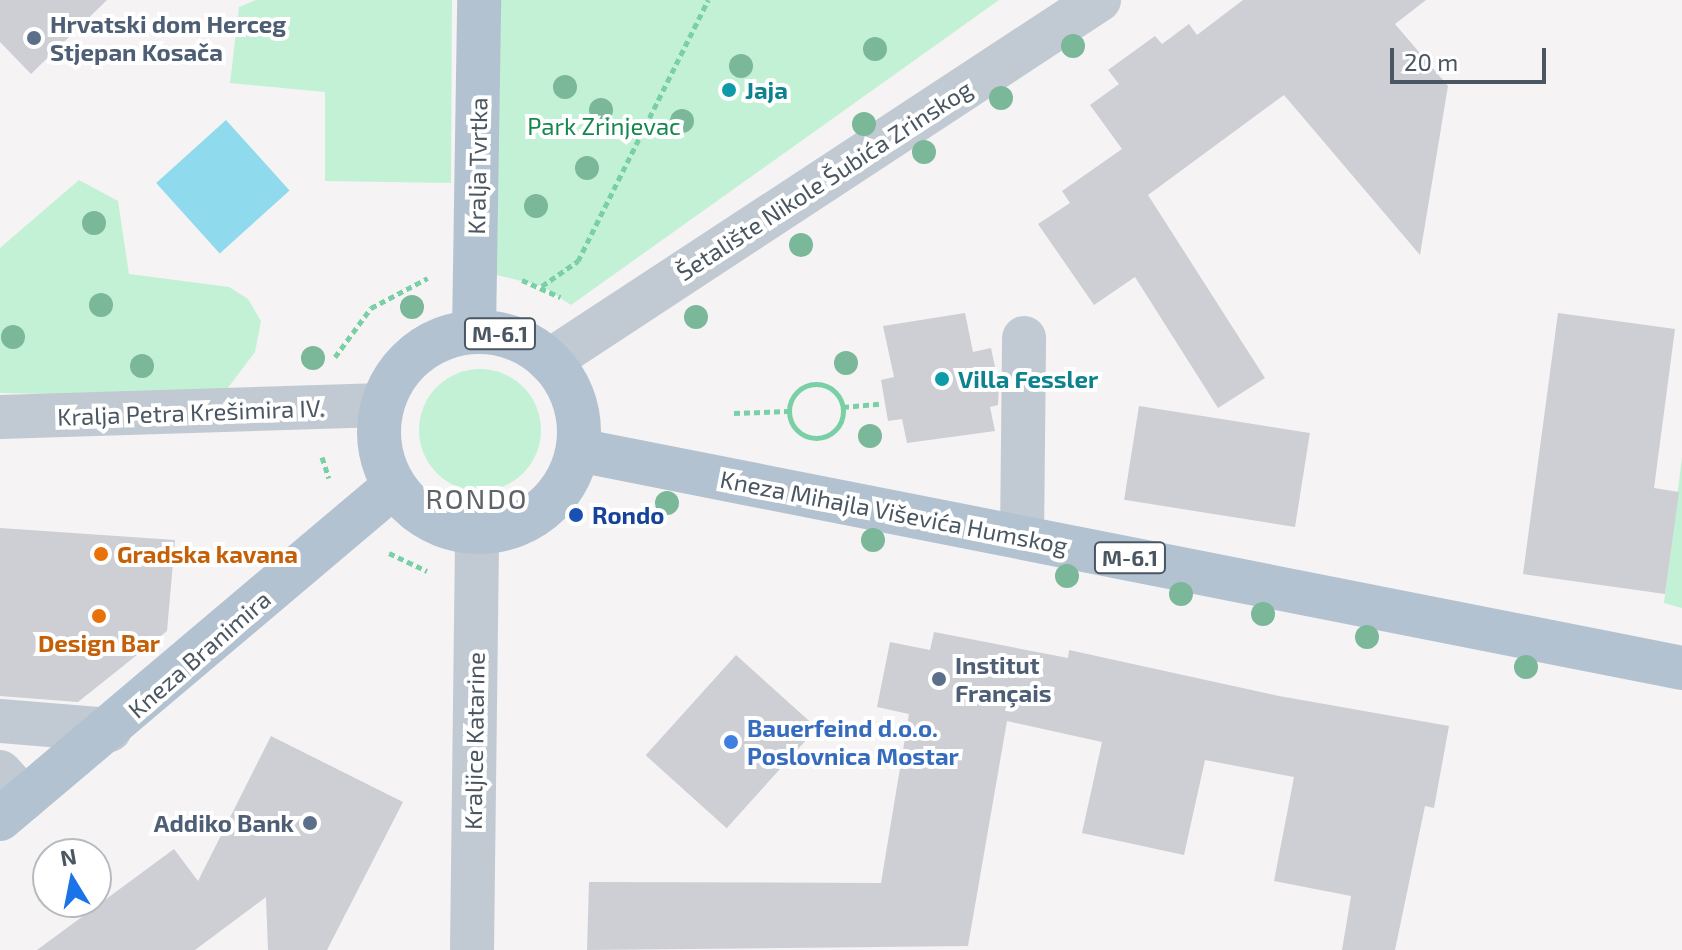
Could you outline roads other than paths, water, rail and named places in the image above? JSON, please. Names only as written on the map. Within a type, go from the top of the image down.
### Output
[{"type":"main road","name":"Kralja Tvrtka","points":[[474,332],[479,0]]},
{"type":"main road","name":"M-6.1","points":[[474,332],[502,334],[549,361],[575,402],[578,450],[571,473],[543,510],[501,531],[477,532],[458,530],[422,515],[394,486],[380,448],[382,405],[407,363],[427,347],[474,332]]},
{"type":"main road","name":"Kneza Mihajla Viševića Humskog","points":[[578,450],[1682,668]]},
{"type":"main road","name":"Kneza Branimira","points":[[8,797],[110,730],[394,486]]},
{"type":"street","name":"Šetalište Nikole Šubića Zrinskog","points":[[549,361],[1099,0]]},
{"type":"street","points":[[1022,537],[1024,338]]},
{"type":"street","name":"Kralja Petra Krešimira IV.","points":[[0,417],[382,405]]},
{"type":"street","name":"Kraljice Katarine","points":[[472,950],[477,532]]},
{"type":"street","points":[[0,721],[110,730]]},
{"type":"water","points":[[226,120],[290,191],[220,253],[156,183]]},
{"type":"place","name":"Hrvatski dom Herceg Stjepan Kosača","points":[[34,38]]},
{"type":"place","name":"Jaja","points":[[729,90]]},
{"type":"place","name":"Villa Fessler","points":[[942,379]]},
{"type":"place","name":"Rondo","points":[[576,515]]},
{"type":"place","name":"Gradska kavana","points":[[101,554]]},
{"type":"place","name":"Design Bar","points":[[99,616]]},
{"type":"place","name":"Institut Français","points":[[939,679]]},
{"type":"place","name":"Bauerfeind d.o.o. Poslovnica Mostar","points":[[731,742]]},
{"type":"place","name":"Addiko Bank","points":[[310,823]]},
{"type":"district","name":"RONDO","points":[[477,498]]},
{"type":"park label","name":"Park Zrinjevac","points":[[604,126]]}]
